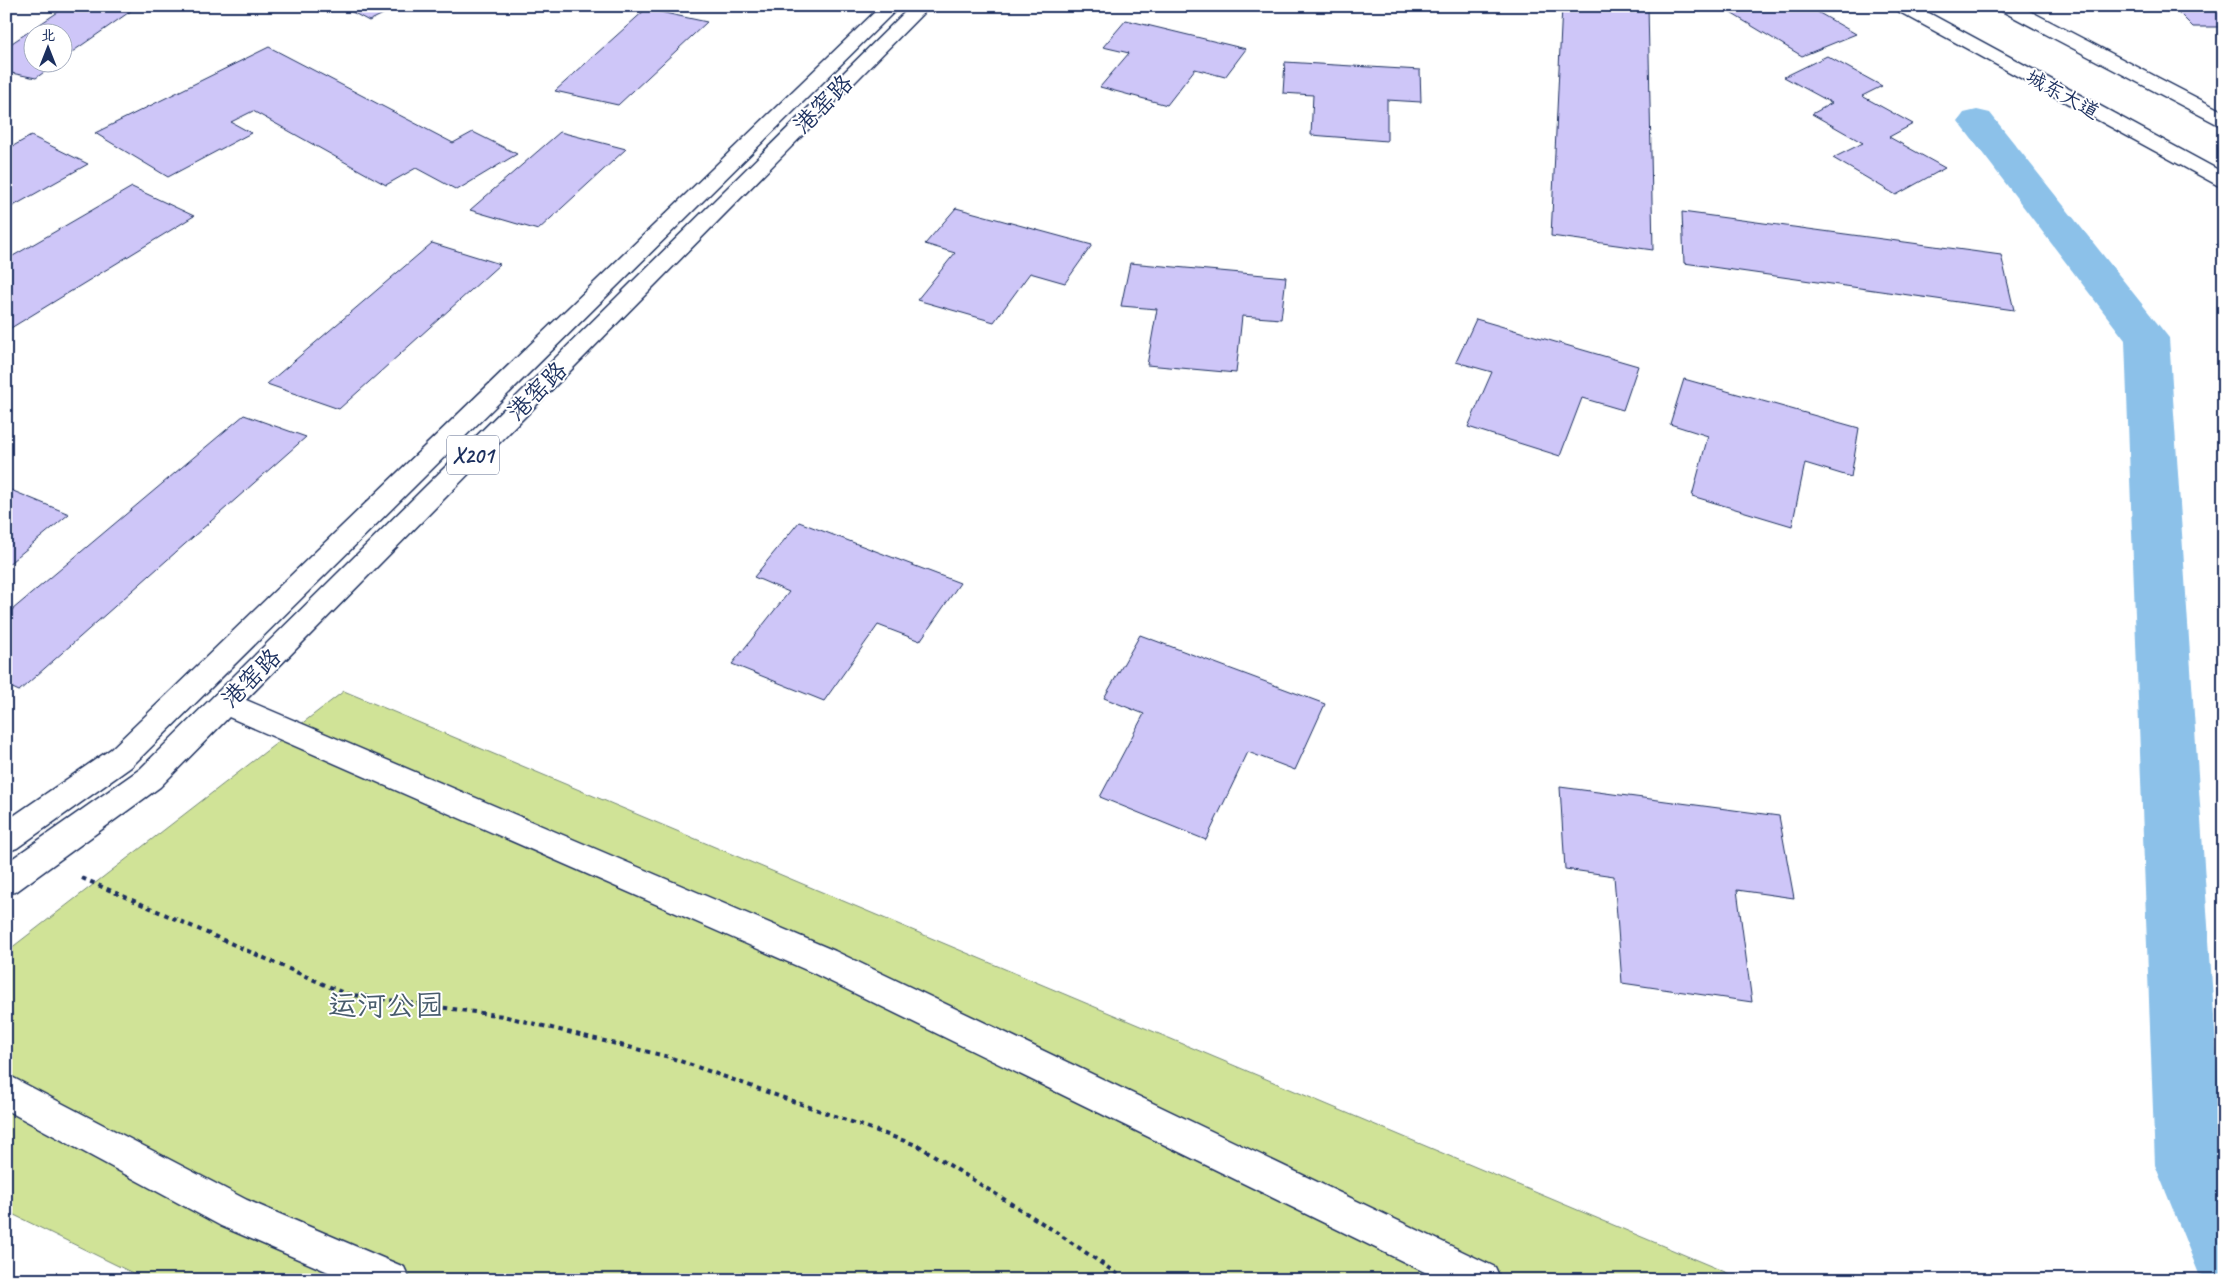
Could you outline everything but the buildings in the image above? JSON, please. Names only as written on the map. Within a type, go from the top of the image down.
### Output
[{"type":"main road","name":"港窑路","points":[[6,838],[121,758],[891,6]]},
{"type":"main road","name":"港窑路","points":[[6,881],[150,778],[921,6]]},
{"type":"main road","name":"城东大道","points":[[1902,6],[2224,181]]},
{"type":"main road","points":[[2006,6],[2224,120]]},
{"type":"main road","points":[[225,703],[824,962],[1482,1280]]},
{"type":"main road","points":[[6,1091],[234,1213],[391,1280]]},
{"type":"path","points":[[38,858],[346,994],[503,1016],[670,1057],[919,1146],[1052,1230],[1126,1280]]},
{"type":"green space","name":"运河公园","points":[[344,691],[1744,1280],[147,1280],[6,1211],[6,952]]},
{"type":"waterway","points":[[1977,121],[2147,338],[2189,1165],[2224,1249]]}]
